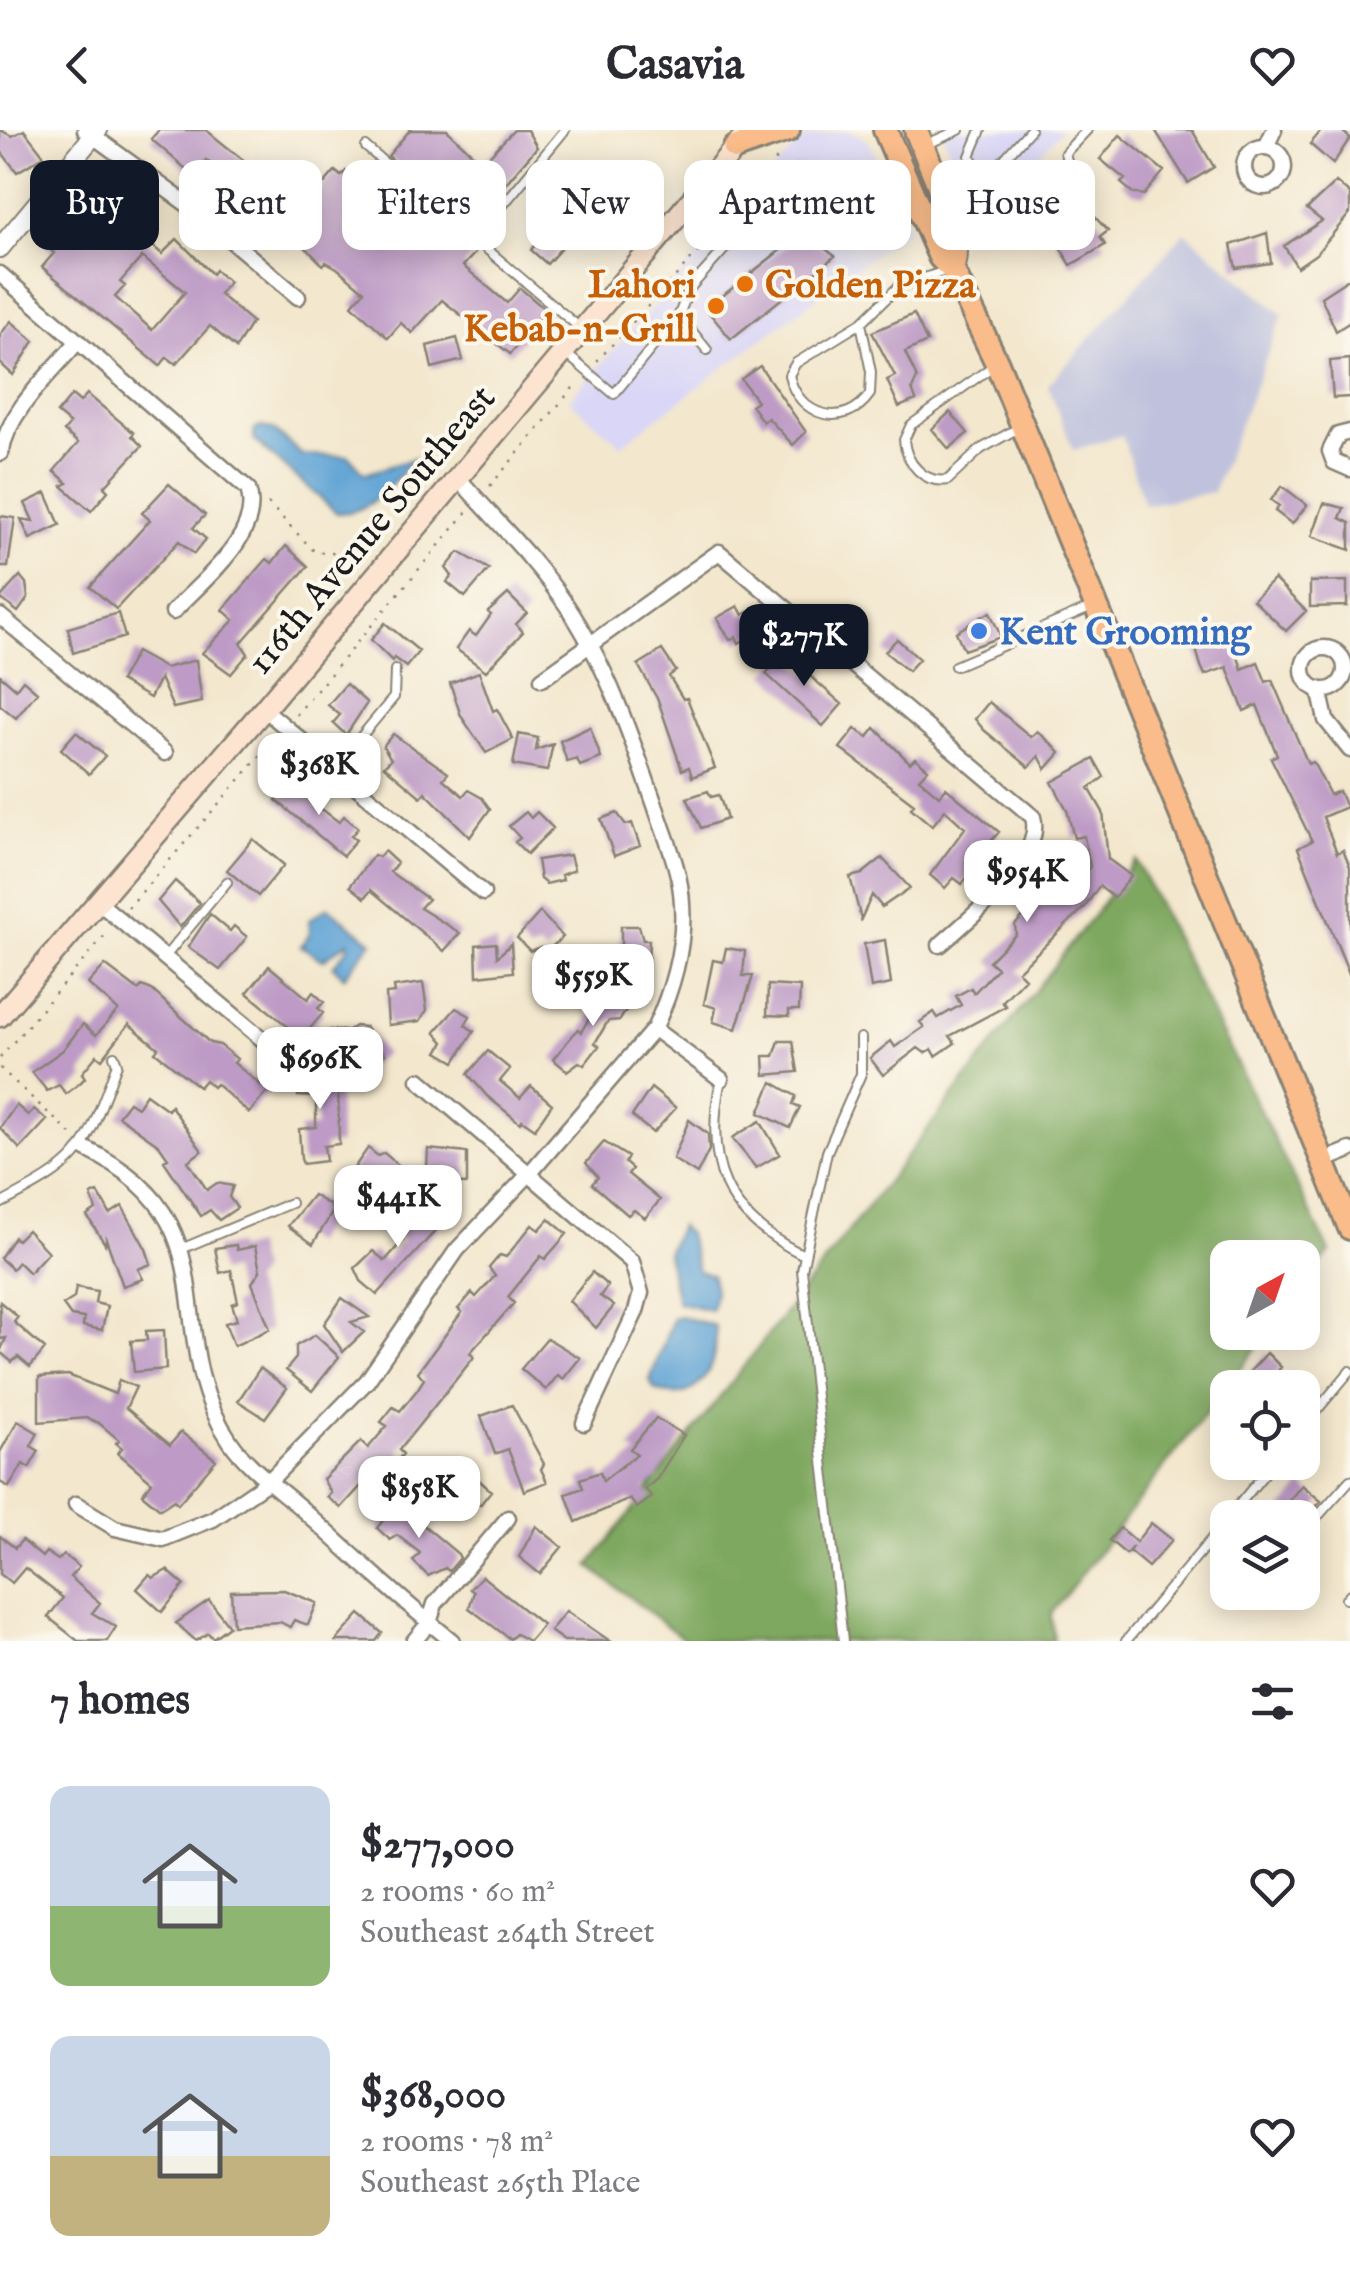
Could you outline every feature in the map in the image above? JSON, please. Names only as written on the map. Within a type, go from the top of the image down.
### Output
[{"type":"main road","points":[[882,131],[940,257],[952,269],[997,363],[1350,1228]]},
{"type":"main road","points":[[743,139],[788,138]]},
{"type":"main road","points":[[919,138],[931,171]]},
{"type":"main road","name":"116th Avenue Southeast","points":[[725,160],[743,139]]},
{"type":"main road","name":"116th Avenue Southeast","points":[[0,1016],[264,710],[684,209]]},
{"type":"main road","points":[[952,269],[958,250]]},
{"type":"street","points":[[1266,148],[1274,130]]},
{"type":"street","points":[[0,248],[92,132],[195,210],[298,297]]},
{"type":"street","points":[[0,274],[238,477],[252,502],[246,528],[236,543],[173,612]]},
{"type":"street","points":[[2,453],[5,434],[19,412],[78,341]]},
{"type":"street","points":[[1350,432],[1338,435],[1330,451],[1339,466],[1350,469]]},
{"type":"street","points":[[76,1504],[115,1528],[163,1539],[213,1520],[269,1481],[366,1381],[457,1250],[530,1173],[654,1029],[676,974],[682,900],[640,764],[592,646],[535,564],[458,478]]},
{"type":"street","points":[[542,679],[720,552],[1021,802],[1037,830],[1027,857],[940,946]]},
{"type":"street","points":[[0,616],[165,754]]},
{"type":"street","points":[[1319,689],[1326,720],[1350,750]]},
{"type":"street","points":[[264,710],[483,893]]},
{"type":"street","points":[[97,901],[274,1049]]},
{"type":"street","points":[[654,1029],[721,1079]]},
{"type":"street","points":[[419,1080],[624,1252],[638,1277],[641,1293],[636,1311],[584,1423]]},
{"type":"street","points":[[84,1148],[131,1173],[167,1219],[190,1275],[195,1351],[208,1401],[232,1445],[452,1641]]},
{"type":"street","points":[[1322,1162],[1350,1150]]},
{"type":"street","points":[[414,1641],[429,1622],[435,1604],[508,1518]]},
{"type":"lane","points":[[506,201],[565,130]]},
{"type":"lane","points":[[919,138],[959,130]]},
{"type":"lane","points":[[981,130],[970,156],[978,170],[990,175],[1030,130]]},
{"type":"lane","points":[[1067,160],[1065,153],[1087,130]]},
{"type":"lane","points":[[366,147],[381,160]]},
{"type":"lane","points":[[911,202],[916,202]]},
{"type":"lane","points":[[488,250],[582,330]]},
{"type":"lane","points":[[564,352],[614,394],[679,315],[688,289],[724,250]]},
{"type":"lane","points":[[860,323],[871,372],[870,394],[851,414],[829,418],[811,409],[792,390],[789,375],[796,363],[860,323],[898,287],[952,269]]},
{"type":"lane","points":[[679,315],[707,350]]},
{"type":"lane","points":[[997,363],[918,419],[907,432],[905,450],[923,474],[948,480],[981,449],[1023,426]]},
{"type":"lane","points":[[955,666],[1096,606]]},
{"type":"lane","points":[[335,768],[394,697],[395,670]]},
{"type":"lane","points":[[164,958],[227,882]]},
{"type":"lane","points":[[843,1641],[804,1255],[827,1152],[861,1074],[861,1038]]},
{"type":"lane","points":[[0,1204],[59,1174],[84,1148],[117,1064],[114,1056]]},
{"type":"lane","points":[[721,1079],[715,1107],[726,1191],[748,1219],[804,1255]]},
{"type":"lane","points":[[181,1249],[291,1202]]},
{"type":"lane","points":[[1320,1407],[1350,1371]]},
{"type":"lane","points":[[1243,1500],[1259,1480]]},
{"type":"lane","points":[[1320,1514],[1350,1480]]},
{"type":"lane","points":[[1126,1641],[1210,1540]]},
{"type":"path","points":[[772,160],[788,138]]},
{"type":"path","points":[[0,1058],[286,728],[587,371],[699,250]]},
{"type":"path","points":[[252,502],[272,505],[315,552],[360,555],[380,572]]},
{"type":"path","points":[[0,1068],[84,1148]]},
{"type":"shaded area","points":[[942,130],[1062,130],[1035,160],[953,160]]},
{"type":"shaded area","points":[[839,131],[855,133],[870,143],[878,160],[783,160],[805,139]]},
{"type":"shaded area","points":[[1185,232],[1283,315],[1213,492],[1144,505],[1122,435],[1073,450],[1048,385]]},
{"type":"shaded area","points":[[703,250],[880,250],[621,445],[569,400]]},
{"type":"green space","points":[[1136,860],[1330,1252],[1320,1265],[1320,1240],[1210,1240],[1210,1350],[1255,1350],[1239,1370],[1210,1370],[1210,1408],[1051,1614],[1054,1641],[686,1641],[589,1566]]},
{"type":"water","points":[[260,427],[273,429],[302,455],[349,456],[365,474],[413,459],[371,503],[337,513],[254,440],[254,431]]},
{"type":"water","points":[[328,907],[372,942],[344,977],[333,966],[348,948],[348,942],[323,960],[301,946],[310,933],[309,920]]},
{"type":"water","points":[[679,1226],[688,1234],[698,1271],[712,1275],[715,1293],[711,1310],[677,1302],[667,1253]]},
{"type":"water","points":[[680,1316],[715,1326],[716,1340],[710,1368],[703,1379],[683,1393],[670,1394],[654,1389],[650,1380],[673,1318]]},
{"type":"building","points":[[0,130],[12,136],[24,130],[44,156],[30,160],[30,164],[17,172],[0,150]]},
{"type":"building","points":[[159,130],[206,130],[243,160],[179,163],[151,139]]},
{"type":"building","points":[[410,130],[447,130],[478,159],[393,160],[388,156]]},
{"type":"building","points":[[514,130],[527,130],[537,147],[506,183],[506,160],[485,160]]},
{"type":"building","points":[[1155,130],[1192,130],[1214,167],[1188,183]]},
{"type":"building","points":[[1322,130],[1341,130],[1350,138],[1333,164],[1310,144]]},
{"type":"building","points":[[1120,135],[1164,171],[1144,195],[1133,193],[1121,183],[1125,179],[1100,159]]},
{"type":"building","points":[[335,171],[342,175],[342,250],[472,250],[475,253],[463,266],[507,303],[520,288],[547,311],[510,354],[442,300],[412,333],[401,323],[388,338],[352,305],[364,291],[337,268],[326,262],[323,265],[308,250],[322,250],[322,186]]},
{"type":"building","points":[[1336,182],[1350,194],[1350,213],[1316,254],[1297,267],[1284,246],[1322,221],[1307,209]]},
{"type":"building","points":[[1095,217],[1108,231],[1100,237],[1105,245],[1071,265],[1062,250],[1095,250]]},
{"type":"building","points":[[1267,233],[1271,263],[1236,268],[1231,245]]},
{"type":"building","points":[[177,239],[179,250],[188,250],[212,274],[215,270],[229,282],[219,294],[252,322],[236,348],[210,326],[176,364],[167,357],[160,366],[42,267],[54,253],[50,250],[157,250],[162,254]],"holes":[[[142,257],[185,292],[152,330],[115,297],[125,286],[120,282]]]},
{"type":"building","points":[[531,250],[559,250],[547,264]]},
{"type":"building","points":[[781,250],[827,250],[835,256],[731,339],[706,309]]},
{"type":"building","points":[[1350,278],[1350,322],[1336,331],[1321,297]]},
{"type":"building","points":[[914,314],[927,342],[905,352],[917,378],[912,389],[916,400],[899,407],[887,380],[895,376],[872,332]]},
{"type":"building","points":[[11,321],[34,341],[13,375],[0,363],[0,335]]},
{"type":"building","points":[[457,338],[463,360],[432,368],[427,346]]},
{"type":"building","points":[[1350,359],[1350,397],[1333,398],[1330,361]]},
{"type":"building","points":[[760,366],[806,432],[793,445],[768,418],[763,422],[751,405],[757,401],[741,379]]},
{"type":"building","points":[[87,394],[134,433],[132,436],[142,446],[104,487],[108,491],[91,511],[62,486],[68,483],[54,471],[78,443],[64,431],[70,424],[57,413],[72,395],[80,402]]},
{"type":"building","points":[[950,412],[968,433],[949,449],[932,429]]},
{"type":"building","points":[[169,484],[205,515],[193,528],[206,539],[194,554],[179,541],[116,609],[90,587],[150,520],[142,513]]},
{"type":"building","points":[[1282,486],[1307,505],[1292,524],[1275,511],[1279,506],[1271,500]]},
{"type":"building","points":[[46,493],[60,525],[30,539],[21,519],[33,521],[25,503]]},
{"type":"building","points":[[1324,503],[1344,508],[1340,518],[1350,523],[1350,550],[1312,536]]},
{"type":"building","points":[[0,516],[15,518],[8,567],[0,567]]},
{"type":"building","points":[[286,546],[308,566],[241,643],[248,654],[231,674],[202,653],[234,620],[223,610],[267,559],[272,563]]},
{"type":"building","points":[[459,552],[489,569],[465,597],[447,582],[452,576],[446,568]]},
{"type":"building","points":[[20,576],[26,583],[28,598],[18,612],[0,598]]},
{"type":"building","points":[[1274,579],[1306,611],[1286,631],[1253,600]]},
{"type":"building","points":[[1347,581],[1347,606],[1310,607],[1310,582]]},
{"type":"building","points":[[508,594],[527,613],[516,624],[523,632],[486,671],[456,649],[469,631],[476,636],[491,615],[488,612]]},
{"type":"building","points":[[738,606],[743,615],[748,612],[759,631],[739,643],[736,637],[730,640],[717,618]]},
{"type":"building","name":"Kent Grooming","points":[[990,612],[1001,637],[964,650],[956,632]]},
{"type":"building","points":[[118,613],[125,637],[73,653],[68,628]]},
{"type":"building","points":[[385,623],[419,651],[406,667],[394,658],[392,661],[371,640]]},
{"type":"building","points":[[1228,627],[1242,669],[1258,662],[1266,682],[1272,680],[1308,764],[1313,762],[1330,795],[1339,791],[1346,807],[1323,817],[1337,853],[1343,850],[1350,867],[1350,976],[1298,848],[1312,841],[1271,758],[1277,755],[1257,705],[1244,711],[1227,667],[1205,675],[1201,666],[1193,639]]},
{"type":"building","points":[[897,639],[919,659],[908,671],[885,652]]},
{"type":"building","points":[[662,650],[676,671],[669,676],[683,699],[687,698],[715,768],[692,777],[689,767],[682,770],[658,700],[638,665]]},
{"type":"building","points":[[136,652],[165,668],[196,660],[202,702],[173,708],[160,678],[150,698],[120,681]]},
{"type":"building","points":[[784,653],[842,704],[823,726],[766,674]]},
{"type":"building","points":[[479,672],[493,711],[497,709],[513,739],[486,753],[461,716],[450,683]]},
{"type":"building","points":[[0,675],[16,689],[23,680],[37,692],[16,718],[0,705]]},
{"type":"building","points":[[346,684],[367,703],[346,735],[333,723],[340,715],[328,705]]},
{"type":"building","points":[[989,702],[1031,737],[1037,731],[1060,753],[1046,769],[1039,756],[1029,767],[984,730],[975,719]]},
{"type":"building","points":[[590,727],[601,758],[580,766],[577,759],[567,762],[560,741]]},
{"type":"building","points":[[875,728],[910,763],[915,758],[928,769],[919,779],[939,796],[946,788],[999,832],[991,841],[995,845],[962,884],[954,878],[945,888],[930,875],[965,828],[945,810],[932,826],[911,808],[914,804],[840,748],[855,729],[868,737]]},
{"type":"building","points":[[76,732],[105,756],[89,774],[61,749]]},
{"type":"building","points":[[393,734],[448,773],[443,779],[463,796],[468,790],[482,798],[490,809],[470,837],[425,792],[421,797],[384,766],[391,759],[383,746]]},
{"type":"building","points":[[519,734],[538,738],[536,750],[553,744],[547,771],[513,765]]},
{"type":"building","points":[[1094,759],[1104,777],[1089,788],[1103,812],[1108,859],[1131,876],[1114,898],[1099,886],[1085,907],[1018,971],[1025,978],[1002,1002],[1006,1006],[950,1036],[955,1043],[936,1056],[932,1049],[925,1053],[918,1048],[883,1075],[870,1058],[891,1041],[895,1047],[924,1027],[920,1022],[934,1012],[938,1018],[961,1005],[956,996],[971,988],[974,993],[997,968],[989,961],[1016,934],[1015,925],[1048,891],[1055,898],[1066,888],[1070,892],[1090,867],[1084,836],[1074,838],[1067,810],[1052,782]]},
{"type":"building","points":[[290,784],[301,793],[308,787],[321,798],[316,805],[339,822],[344,816],[358,828],[351,836],[356,840],[343,856],[276,800]]},
{"type":"building","points":[[708,791],[711,797],[719,795],[727,819],[701,828],[687,798]]},
{"type":"building","points":[[526,812],[531,818],[537,812],[553,828],[527,854],[515,842],[520,838],[509,826]]},
{"type":"building","points":[[617,813],[626,825],[632,823],[640,846],[614,856],[601,819]]},
{"type":"building","points":[[253,839],[284,865],[258,896],[227,870]]},
{"type":"building","points":[[384,851],[397,863],[390,872],[428,899],[420,908],[460,933],[444,951],[371,890],[365,898],[350,886],[374,855],[379,857]]},
{"type":"building","points":[[570,855],[574,870],[561,875],[563,880],[546,884],[540,879],[537,860]]},
{"type":"building","points":[[882,858],[910,888],[882,907],[872,895],[861,919],[850,877],[862,874]]},
{"type":"building","points":[[175,881],[200,903],[180,927],[158,901]]},
{"type":"building","points":[[540,912],[563,937],[545,953],[540,947],[530,951],[517,938]]},
{"type":"building","points":[[210,914],[230,931],[234,926],[247,937],[220,970],[188,947]]},
{"type":"building","points":[[621,926],[639,926],[643,940],[649,940],[648,965],[621,965]]},
{"type":"building","points":[[885,940],[891,984],[871,988],[864,944]]},
{"type":"building","points":[[496,943],[497,957],[511,944],[513,972],[477,976],[476,945]]},
{"type":"building","points":[[726,948],[745,951],[743,976],[753,976],[736,1029],[713,1022],[716,1008],[704,1004],[713,960],[723,962]]},
{"type":"building","points":[[105,965],[138,990],[142,986],[152,990],[210,1043],[220,1045],[237,1059],[234,1063],[268,1091],[249,1113],[216,1084],[213,1087],[205,1080],[199,1087],[155,1052],[158,1048],[129,1024],[102,1059],[97,1055],[82,1073],[85,1078],[80,1083],[66,1094],[59,1085],[47,1091],[32,1072],[63,1050],[83,1024],[96,1035],[118,1010],[88,984]]},
{"type":"building","points":[[269,966],[308,999],[313,992],[324,1002],[318,1008],[323,1013],[302,1038],[247,993]]},
{"type":"building","points":[[423,983],[427,1010],[420,1021],[388,1025],[386,994],[395,993],[394,987]]},
{"type":"building","points":[[609,985],[633,999],[620,1020],[608,1021],[595,1043],[599,1046],[584,1065],[579,1062],[567,1071],[553,1059],[578,1029],[581,1032]]},
{"type":"building","points":[[768,985],[800,987],[799,1010],[789,1010],[789,1016],[767,1015]]},
{"type":"building","points":[[456,1008],[470,1016],[465,1025],[474,1031],[455,1062],[438,1052],[444,1042],[435,1032]]},
{"type":"building","points":[[355,1026],[365,1027],[385,1054],[370,1066],[362,1054],[351,1061],[331,1030],[348,1031]]},
{"type":"building","points":[[779,1041],[793,1041],[798,1072],[765,1075],[764,1056],[774,1056]]},
{"type":"building","points":[[488,1051],[510,1069],[500,1081],[520,1098],[531,1086],[552,1104],[535,1129],[522,1120],[520,1123],[487,1096],[468,1074]]},
{"type":"building","points":[[300,1067],[338,1069],[339,1144],[324,1146],[326,1161],[303,1164],[301,1159],[299,1129],[316,1127],[316,1097],[298,1096]]},
{"type":"building","points":[[772,1082],[796,1096],[793,1104],[800,1107],[790,1128],[759,1113]]},
{"type":"building","points":[[651,1088],[676,1108],[653,1133],[632,1116]]},
{"type":"building","points":[[146,1094],[168,1110],[171,1106],[202,1151],[188,1161],[207,1190],[217,1183],[233,1186],[229,1197],[237,1208],[219,1220],[210,1210],[201,1216],[164,1161],[168,1158],[159,1145],[118,1116],[129,1102],[137,1107]]},
{"type":"building","points":[[16,1105],[28,1115],[34,1109],[47,1120],[20,1149],[0,1128]]},
{"type":"building","points":[[689,1120],[708,1134],[709,1150],[697,1174],[673,1159]]},
{"type":"building","points":[[760,1121],[780,1154],[756,1168],[732,1138]]},
{"type":"building","points":[[604,1142],[628,1157],[625,1163],[632,1169],[628,1174],[660,1200],[645,1218],[634,1210],[628,1215],[592,1184],[598,1177],[586,1163]]},
{"type":"building","points":[[368,1148],[378,1156],[384,1153],[403,1169],[392,1184],[383,1178],[373,1192],[349,1175]]},
{"type":"building","points":[[428,1149],[467,1153],[467,1184],[437,1183],[438,1168],[427,1167]]},
{"type":"building","points":[[98,1192],[110,1214],[122,1206],[146,1249],[151,1264],[138,1269],[143,1279],[123,1286],[106,1239],[105,1244],[87,1216],[96,1210],[91,1195]]},
{"type":"building","points":[[313,1195],[331,1206],[332,1213],[313,1244],[288,1226]]},
{"type":"building","points":[[419,1203],[437,1218],[437,1229],[377,1295],[361,1281],[355,1268],[373,1251],[385,1261],[403,1240],[393,1232]]},
{"type":"building","points":[[549,1219],[567,1234],[545,1259],[541,1256],[508,1297],[514,1303],[470,1353],[474,1357],[399,1450],[403,1454],[384,1476],[376,1481],[370,1476],[341,1508],[327,1497],[331,1493],[323,1479],[361,1441],[368,1448],[387,1426],[381,1422],[393,1407],[400,1411],[417,1390],[424,1379],[418,1372],[462,1312],[458,1309],[472,1293],[476,1297],[495,1276],[489,1268],[500,1255],[506,1257],[532,1225],[539,1230]]},
{"type":"building","points":[[27,1230],[48,1252],[29,1273],[18,1262],[12,1269],[0,1258],[14,1237],[17,1240]]},
{"type":"building","points":[[236,1245],[237,1250],[255,1246],[260,1271],[252,1283],[270,1329],[234,1346],[225,1323],[237,1320],[232,1304],[238,1302],[231,1270],[220,1273],[215,1248]]},
{"type":"building","points":[[592,1272],[608,1286],[600,1296],[614,1306],[596,1328],[569,1301]]},
{"type":"building","points":[[76,1287],[97,1291],[95,1303],[107,1306],[102,1330],[83,1326],[84,1318],[71,1316],[63,1305],[74,1298]]},
{"type":"building","points":[[342,1298],[369,1317],[351,1322],[364,1332],[343,1352],[324,1324]]},
{"type":"building","points":[[0,1302],[18,1317],[14,1322],[45,1349],[30,1367],[18,1357],[12,1362],[0,1352],[6,1338],[0,1339]]},
{"type":"building","points":[[164,1330],[166,1369],[134,1372],[131,1341],[147,1340],[146,1331]]},
{"type":"building","points":[[315,1335],[339,1357],[312,1391],[286,1370],[296,1358],[296,1346]]},
{"type":"building","points":[[547,1338],[580,1358],[563,1379],[558,1375],[546,1390],[521,1369]]},
{"type":"building","points":[[1267,1353],[1281,1367],[1279,1370],[1251,1370]]},
{"type":"building","points":[[260,1368],[287,1388],[265,1418],[238,1401]]},
{"type":"building","points":[[68,1375],[115,1394],[119,1380],[136,1387],[126,1408],[170,1445],[181,1432],[216,1460],[178,1504],[174,1500],[160,1509],[142,1494],[152,1482],[118,1453],[122,1448],[116,1443],[119,1440],[99,1423],[87,1418],[39,1422],[39,1377]]},
{"type":"building","points":[[512,1405],[544,1464],[541,1469],[547,1482],[524,1491],[508,1449],[495,1454],[481,1416]]},
{"type":"building","points":[[656,1418],[684,1435],[657,1479],[645,1489],[652,1497],[637,1508],[630,1499],[576,1522],[566,1494],[583,1488],[580,1479],[600,1472],[603,1481],[637,1454],[630,1449]]},
{"type":"building","points":[[18,1421],[38,1433],[31,1446],[39,1451],[29,1468],[23,1464],[9,1487],[0,1482],[0,1452]]},
{"type":"building","points":[[468,1470],[491,1491],[480,1505],[471,1500],[462,1510],[446,1496]]},
{"type":"building","points":[[1302,1485],[1320,1500],[1290,1500]]},
{"type":"building","points":[[397,1503],[458,1554],[460,1558],[449,1571],[445,1568],[428,1576],[413,1561],[420,1553],[397,1535],[390,1540],[377,1528]]},
{"type":"building","points":[[1151,1523],[1172,1540],[1148,1567],[1129,1551],[1133,1546],[1126,1554],[1109,1540],[1120,1528],[1136,1542]]},
{"type":"building","points":[[536,1526],[562,1547],[540,1574],[519,1557]]},
{"type":"building","points":[[0,1536],[15,1548],[22,1540],[42,1557],[46,1552],[58,1560],[64,1555],[79,1567],[70,1577],[100,1603],[92,1613],[116,1627],[107,1641],[78,1641],[48,1617],[63,1598],[25,1568],[12,1583],[0,1574]]},
{"type":"building","points":[[167,1570],[184,1585],[162,1612],[137,1589],[149,1575],[153,1578]]},
{"type":"building","points":[[482,1576],[543,1625],[529,1641],[516,1634],[510,1639],[469,1608],[474,1592],[470,1589]]},
{"type":"building","points":[[284,1590],[317,1603],[308,1625],[294,1620],[290,1627],[280,1622],[233,1625],[231,1591]]},
{"type":"building","points":[[209,1600],[229,1626],[213,1638],[208,1633],[196,1641],[176,1623]]},
{"type":"building","points":[[566,1611],[610,1641],[564,1641],[550,1631]]},
{"type":"building","points":[[360,1614],[382,1633],[376,1641],[336,1641]]},
{"type":"place","name":"Golden Pizza","points":[[745,284]]},
{"type":"place","name":"Lahori Kebab-n-Grill","points":[[716,306]]},
{"type":"place","name":"Kent Grooming","points":[[979,631]]}]
